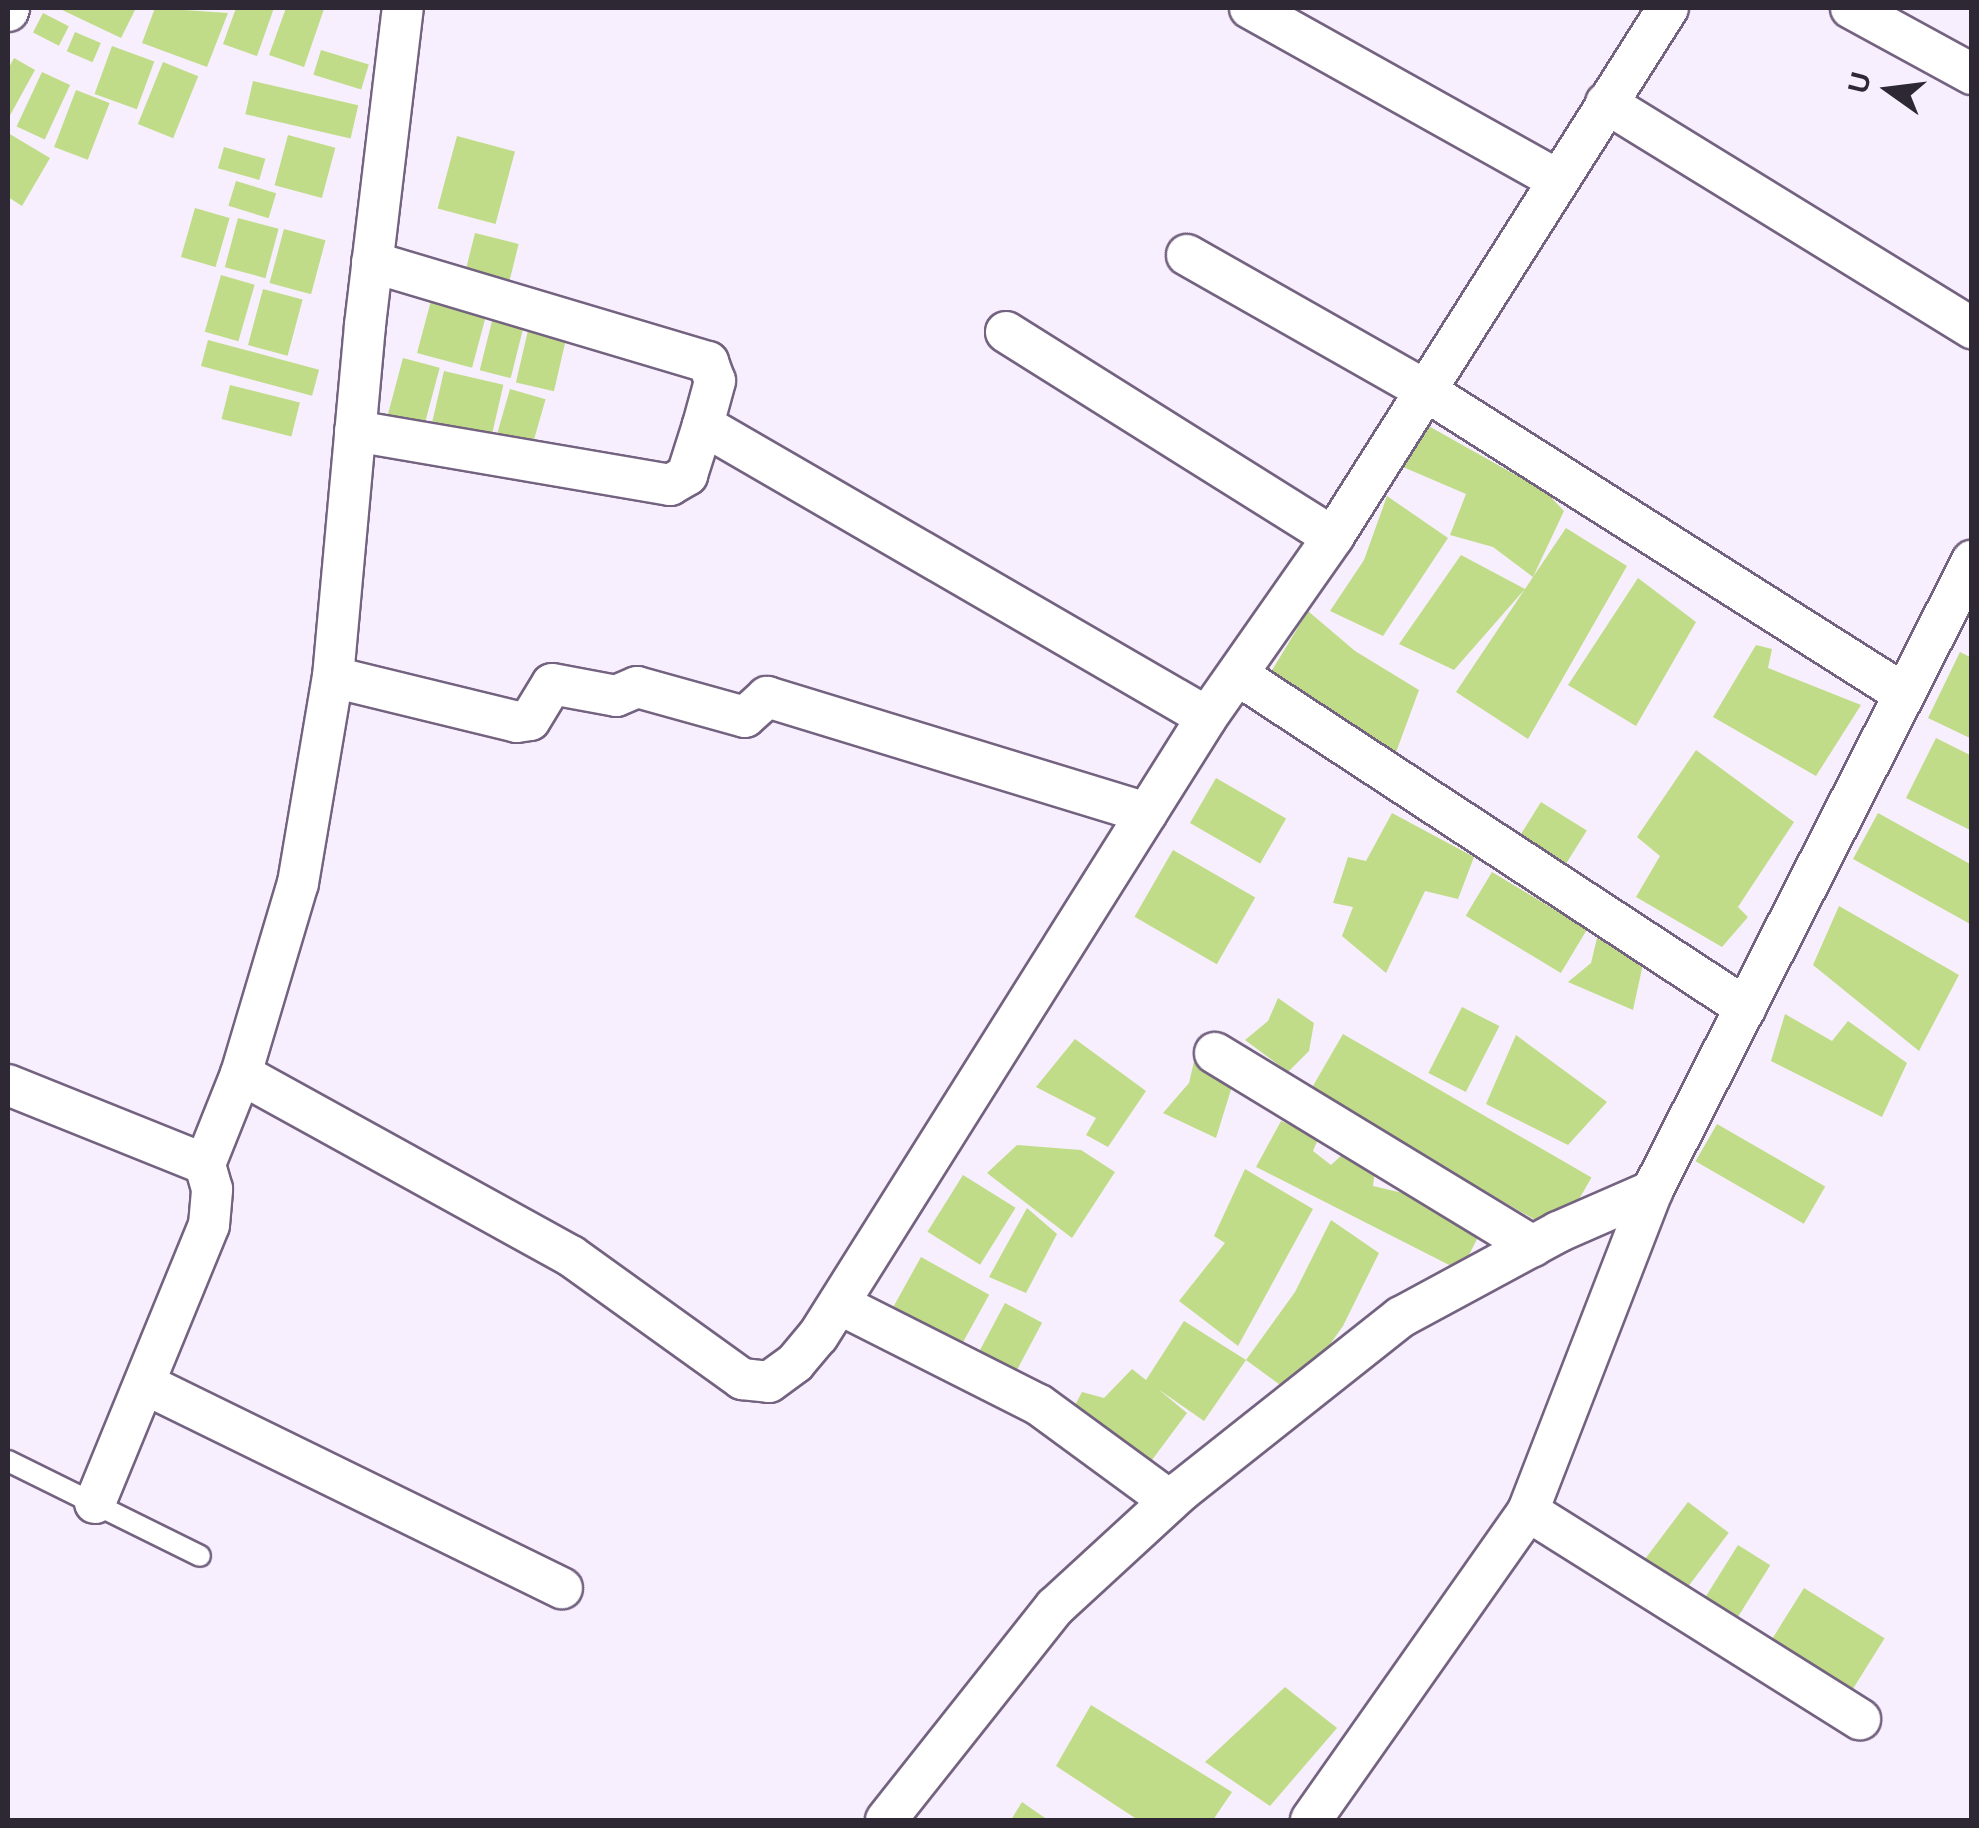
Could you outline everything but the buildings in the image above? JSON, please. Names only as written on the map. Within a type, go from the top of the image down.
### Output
[{"type":"street","points":[[95,1503],[208,1225],[212,1189],[205,1164],[241,1074],[298,884],[333,677],[372,262],[403,8]]},
{"type":"street","points":[[1250,8],[1556,179]]},
{"type":"street","points":[[241,1074],[571,1256],[742,1379],[769,1382],[795,1363],[839,1304],[1207,717],[1333,537],[1556,179],[1668,8]]},
{"type":"street","points":[[1852,8],[1972,74]]},
{"type":"street","points":[[1606,103],[1972,328]]},
{"type":"street","points":[[1187,254],[1426,391],[1904,694]]},
{"type":"street","points":[[355,431],[670,486],[687,475],[715,380],[708,362],[372,262]]},
{"type":"street","points":[[1006,332],[1333,537]]},
{"type":"street","points":[[703,425],[1207,717]]},
{"type":"street","points":[[1312,1820],[1528,1511],[1652,1191],[1904,694],[1961,609],[1972,561]]},
{"type":"street","points":[[1238,675],[1746,1008]]},
{"type":"street","points":[[333,677],[516,722],[530,720],[552,684],[616,696],[637,687],[744,717],[767,698],[776,699],[1147,814]]},
{"type":"street","points":[[1215,1053],[1533,1246]]},
{"type":"street","points":[[8,1086],[205,1164]]},
{"type":"street","points":[[886,1820],[1055,1608],[1170,1501],[1401,1317],[1533,1246],[1652,1191]]},
{"type":"street","points":[[839,1304],[1039,1405],[1170,1501]]},
{"type":"street","points":[[146,1385],[562,1588]]},
{"type":"street","points":[[1528,1511],[1860,1719]]},
{"type":"lane","points":[[8,1461],[200,1556]]}]
